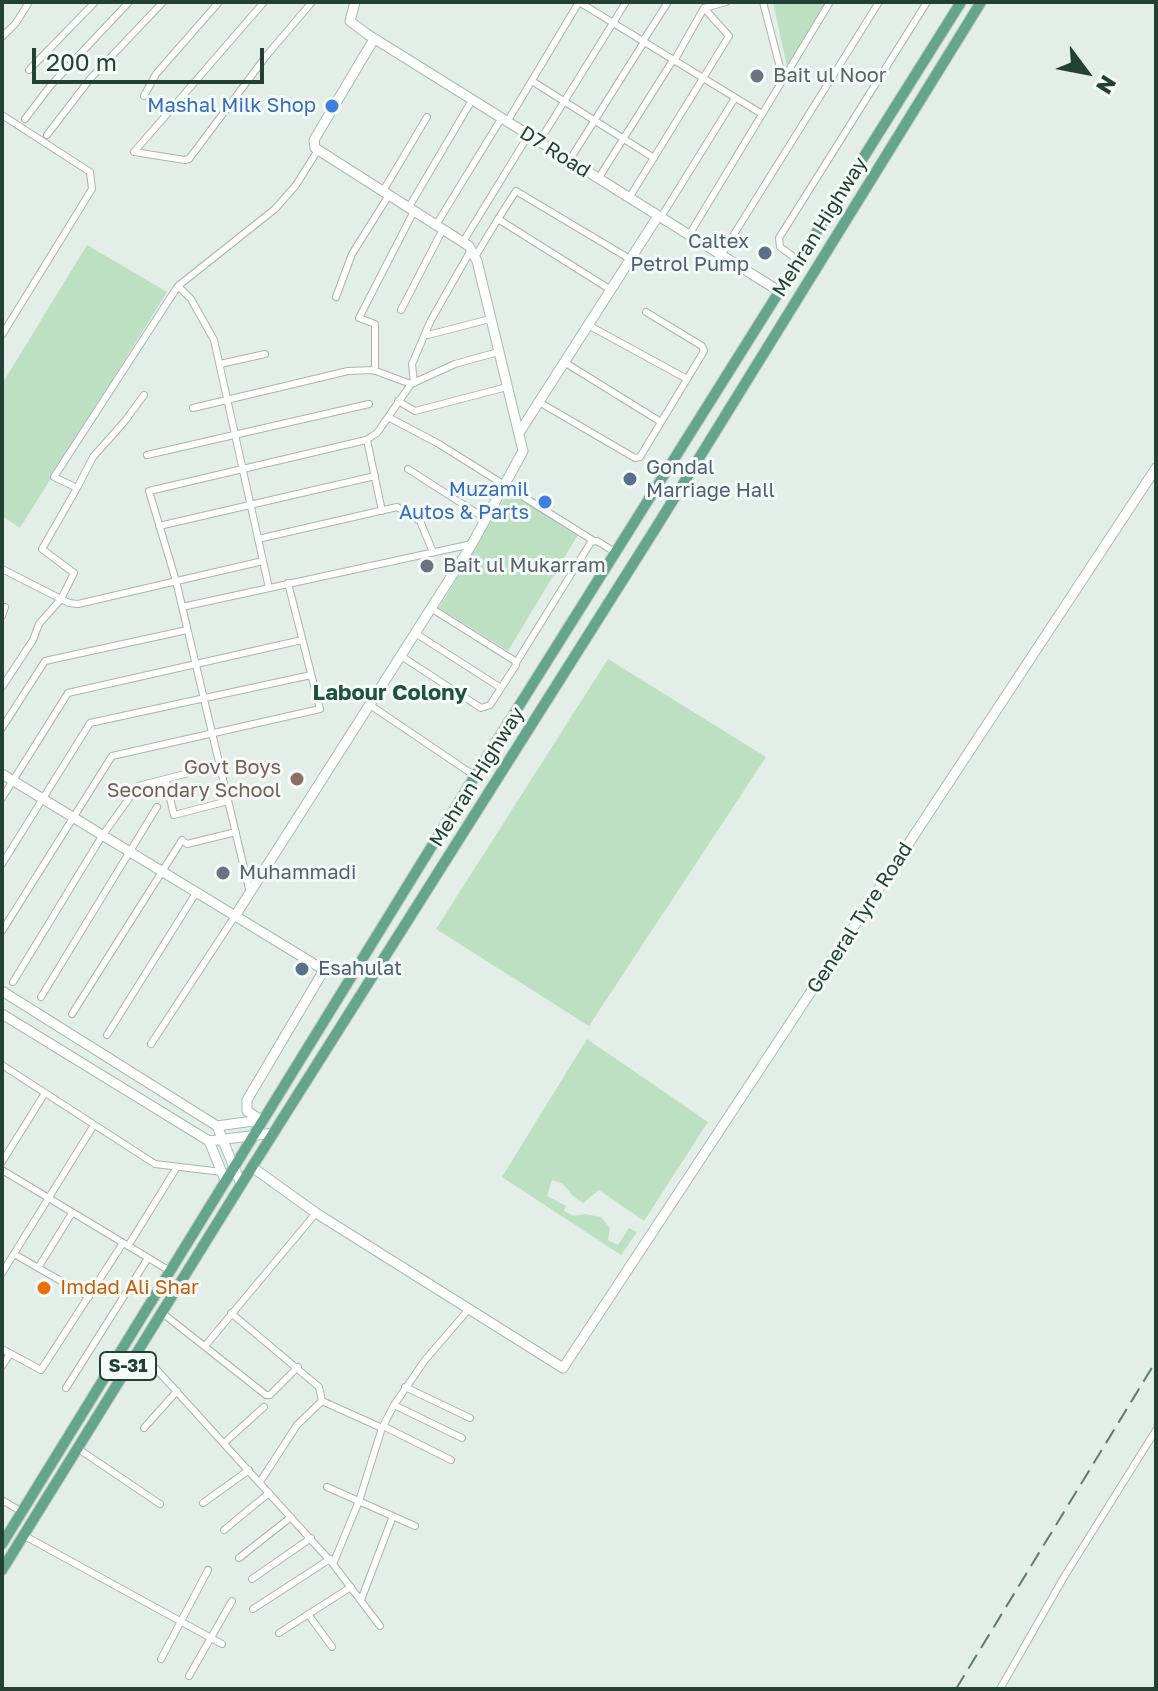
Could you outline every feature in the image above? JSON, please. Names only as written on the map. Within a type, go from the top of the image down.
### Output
[{"type":"main road","name":"Mehran Highway","points":[[2,1544],[170,1271],[224,1176],[234,1166],[961,2]]},
{"type":"main road","name":"Mehran Highway","points":[[2,1570],[981,2]]},
{"type":"main road","points":[[674,459],[691,470]]},
{"type":"street","points":[[2,37],[16,23],[29,2]]},
{"type":"street","points":[[29,70],[95,2]]},
{"type":"street","points":[[25,119],[51,85],[129,2]]},
{"type":"street","points":[[47,135],[90,79],[163,2]]},
{"type":"street","points":[[144,96],[156,74],[219,2]]},
{"type":"street","points":[[264,2],[134,152],[189,159],[312,2]]},
{"type":"street","points":[[539,142],[626,2]]},
{"type":"street","points":[[569,161],[668,2]]},
{"type":"street","points":[[598,179],[704,8],[726,2]]},
{"type":"street","points":[[763,2],[783,79]]},
{"type":"street","points":[[689,235],[830,2]]},
{"type":"street","points":[[721,255],[879,2]]},
{"type":"street","points":[[798,260],[780,247],[779,238],[927,2]]},
{"type":"street","name":"D7 Road","points":[[353,3],[350,21],[374,39],[779,291]]},
{"type":"street","points":[[401,310],[439,227],[581,3],[762,114]]},
{"type":"street","points":[[629,198],[730,34],[704,8]]},
{"type":"street","points":[[151,1044],[472,544],[523,451],[473,253],[463,242],[318,150],[314,140],[374,39]]},
{"type":"street","points":[[532,81],[654,158]]},
{"type":"street","points":[[519,433],[735,98]]},
{"type":"street","points":[[375,371],[375,324],[359,318],[412,209],[472,100]]},
{"type":"street","points":[[2,335],[92,189],[90,172],[3,116]]},
{"type":"street","points":[[336,297],[352,254],[427,117]]},
{"type":"street","points":[[463,242],[528,136]]},
{"type":"street","points":[[77,488],[54,477],[178,286],[275,209],[296,185],[318,150]]},
{"type":"street","points":[[413,383],[412,364],[424,336],[473,253],[516,191],[630,259]]},
{"type":"street","points":[[498,219],[611,290]]},
{"type":"street","points":[[178,286],[191,299],[214,340],[269,588]]},
{"type":"street","points":[[539,402],[635,458],[640,457],[704,348],[646,312]]},
{"type":"street","points":[[424,336],[490,319]]},
{"type":"street","points":[[588,325],[687,379]]},
{"type":"street","points":[[250,893],[176,581],[149,491],[367,440],[377,433],[413,383],[455,364],[498,352]]},
{"type":"street","points":[[220,364],[265,354]]},
{"type":"street","points":[[564,362],[661,422]]},
{"type":"street","points":[[193,408],[348,371],[375,371],[413,383]]},
{"type":"street","points":[[398,401],[415,411],[507,387]]},
{"type":"street","points":[[2,687],[33,640],[39,624],[61,599],[74,573],[42,549],[93,457],[144,395]]},
{"type":"street","points":[[147,455],[369,404]]},
{"type":"street","points":[[388,417],[439,444],[615,552]]},
{"type":"street","points":[[367,440],[382,511]]},
{"type":"street","name":"General Tyre Road","points":[[469,1309],[563,1368],[1156,468]]},
{"type":"street","points":[[408,469],[486,519]]},
{"type":"street","points":[[159,526],[375,476]]},
{"type":"street","points":[[258,539],[397,507],[420,521],[433,552]]},
{"type":"street","points":[[401,656],[481,708],[490,705],[594,541]]},
{"type":"street","points":[[182,607],[472,544]]},
{"type":"street","points":[[2,569],[61,599],[78,604],[263,561]]},
{"type":"street","points":[[2,931],[112,756],[320,709],[288,583]]},
{"type":"street","points":[[2,607],[5,607],[2,616]]},
{"type":"street","points":[[431,608],[516,663]]},
{"type":"street","points":[[2,728],[45,661],[187,630]]},
{"type":"street","points":[[415,633],[501,688]]},
{"type":"street","points":[[2,798],[68,693],[302,640]]},
{"type":"street","points":[[2,864],[90,723],[311,675]]},
{"type":"street","points":[[370,705],[475,776]]},
{"type":"street","points":[[13,982],[102,836],[138,786],[220,765]]},
{"type":"street","points":[[2,774],[324,970],[247,1100],[247,1111],[261,1120]]},
{"type":"street","points":[[166,781],[174,815],[228,801]]},
{"type":"street","points":[[41,997],[157,807]]},
{"type":"street","points":[[72,1014],[182,840],[187,844],[236,832]]},
{"type":"street","points":[[107,1035],[196,893]]},
{"type":"street","points":[[2,991],[217,1126],[241,1184]]},
{"type":"street","points":[[2,1014],[209,1141],[224,1176]]},
{"type":"street","points":[[2,1065],[155,1164],[224,1176]]},
{"type":"street","points":[[2,1162],[45,1093]]},
{"type":"street","points":[[217,1126],[261,1120]]},
{"type":"street","points":[[2,1273],[94,1125]]},
{"type":"street","points":[[209,1141],[274,1133]]},
{"type":"street","points":[[2,1349],[41,1370],[177,1167]]},
{"type":"street","points":[[252,1167],[316,1213],[469,1309],[405,1387],[382,1427],[359,1501],[332,1562],[253,1609]]},
{"type":"street","points":[[2,1170],[170,1271]]},
{"type":"street","points":[[38,1268],[72,1213]]},
{"type":"street","points":[[205,1346],[316,1213]]},
{"type":"street","points":[[14,1254],[89,1297]]},
{"type":"street","points":[[66,1388],[148,1258]]},
{"type":"street","points":[[161,1312],[266,1395],[270,1395],[298,1367]]},
{"type":"street","points":[[231,1313],[319,1387],[322,1401]]},
{"type":"street","points":[[138,1349],[332,1562],[380,1626]]},
{"type":"street","points":[[2,1366],[10,1354]]},
{"type":"street","points":[[405,1387],[470,1418]]},
{"type":"street","points":[[144,1428],[177,1391]]},
{"type":"street","points":[[322,1401],[451,1460]]},
{"type":"street","points":[[260,1482],[297,1425],[322,1401]]},
{"type":"street","points":[[394,1405],[462,1438]]},
{"type":"street","points":[[224,1443],[264,1407]]},
{"type":"street","points":[[1000,1689],[1064,1577],[1156,1430]]},
{"type":"street","points":[[77,1448],[160,1504]]},
{"type":"street","points":[[203,1503],[249,1470]]},
{"type":"street","points":[[327,1487],[415,1526]]},
{"type":"street","points":[[224,1530],[269,1493]]},
{"type":"street","points":[[2,1500],[22,1512]]},
{"type":"street","points":[[361,1600],[393,1516]]},
{"type":"street","points":[[239,1558],[291,1517]]},
{"type":"street","points":[[23,1535],[222,1644]]},
{"type":"street","points":[[252,1579],[311,1538]]},
{"type":"street","points":[[161,1659],[208,1570]]},
{"type":"street","points":[[279,1633],[351,1587]]},
{"type":"street","points":[[189,1676],[232,1601]]},
{"type":"street","points":[[308,1614],[332,1647]]},
{"type":"green space","points":[[773,2],[827,2],[787,67]]},
{"type":"green space","points":[[87,245],[167,292],[20,528],[2,516],[2,384]]},
{"type":"green space","points":[[509,491],[579,533],[508,651],[439,608]]},
{"type":"green space","points":[[608,659],[766,757],[589,1026],[436,929]]},
{"type":"green space","points":[[587,1039],[708,1122],[644,1221],[599,1190],[583,1203],[563,1184],[552,1180],[547,1196],[566,1206],[564,1211],[574,1216],[601,1217],[610,1228],[608,1240],[618,1245],[629,1228],[637,1232],[621,1255],[502,1177]]},
{"type":"railway","points":[[956,1689],[1156,1361]]},
{"type":"place","name":"Bait ul Noor","points":[[757,76]]},
{"type":"place","name":"Mashal Milk Shop","points":[[332,106]]},
{"type":"place","name":"Caltex Petrol Pump","points":[[765,253]]},
{"type":"place","name":"Gondal Marriage Hall","points":[[630,479]]},
{"type":"place","name":"Muzamil Autos & Parts","points":[[545,502]]},
{"type":"place","name":"Bait ul Mukarram","points":[[427,566]]},
{"type":"place","name":"Govt Boys Secondary School","points":[[297,779]]},
{"type":"place","name":"Muhammadi","points":[[223,873]]},
{"type":"place","name":"Esahulat","points":[[302,969]]},
{"type":"place","name":"Imdad Ali Shar","points":[[44,1288]]},
{"type":"district","name":"Labour Colony","points":[[390,693]]}]
